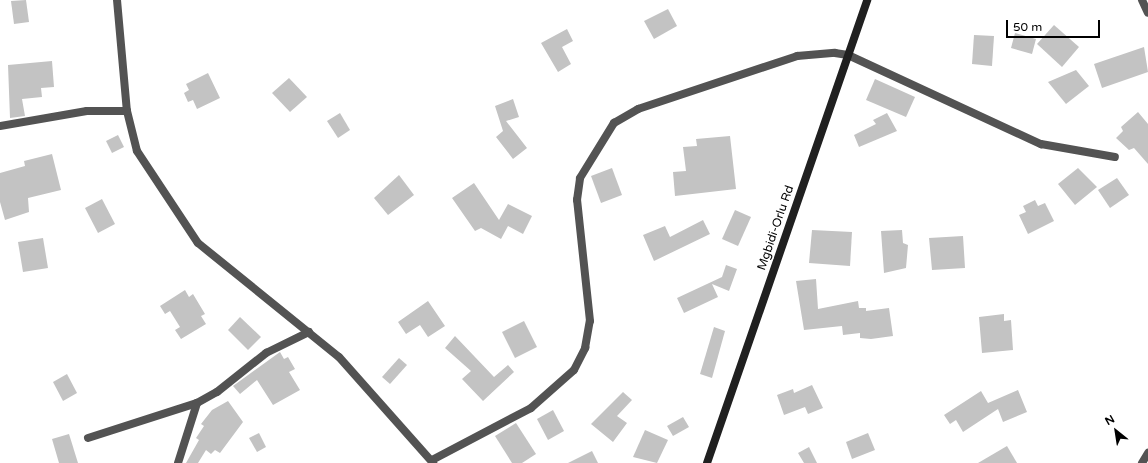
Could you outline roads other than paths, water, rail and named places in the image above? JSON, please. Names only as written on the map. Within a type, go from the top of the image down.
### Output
[{"type":"main road","name":"Mgbidi-Orlu Rd","points":[[707,463],[867,0]]},
{"type":"street","points":[[117,0],[127,111],[137,152],[198,243],[339,357],[432,462],[531,408],[574,370],[585,348],[590,321],[577,200],[580,178],[614,123],[671,97],[797,56],[815,52],[848,55],[1041,144],[1115,157]]},
{"type":"street","points":[[1142,0],[1148,13]]},
{"type":"street","points":[[0,126],[87,111],[127,111]]},
{"type":"street","points":[[88,438],[197,403],[217,392],[266,353],[309,332]]},
{"type":"street","points":[[178,463],[197,403]]},
{"type":"street","points":[[1142,463],[1148,453]]}]
